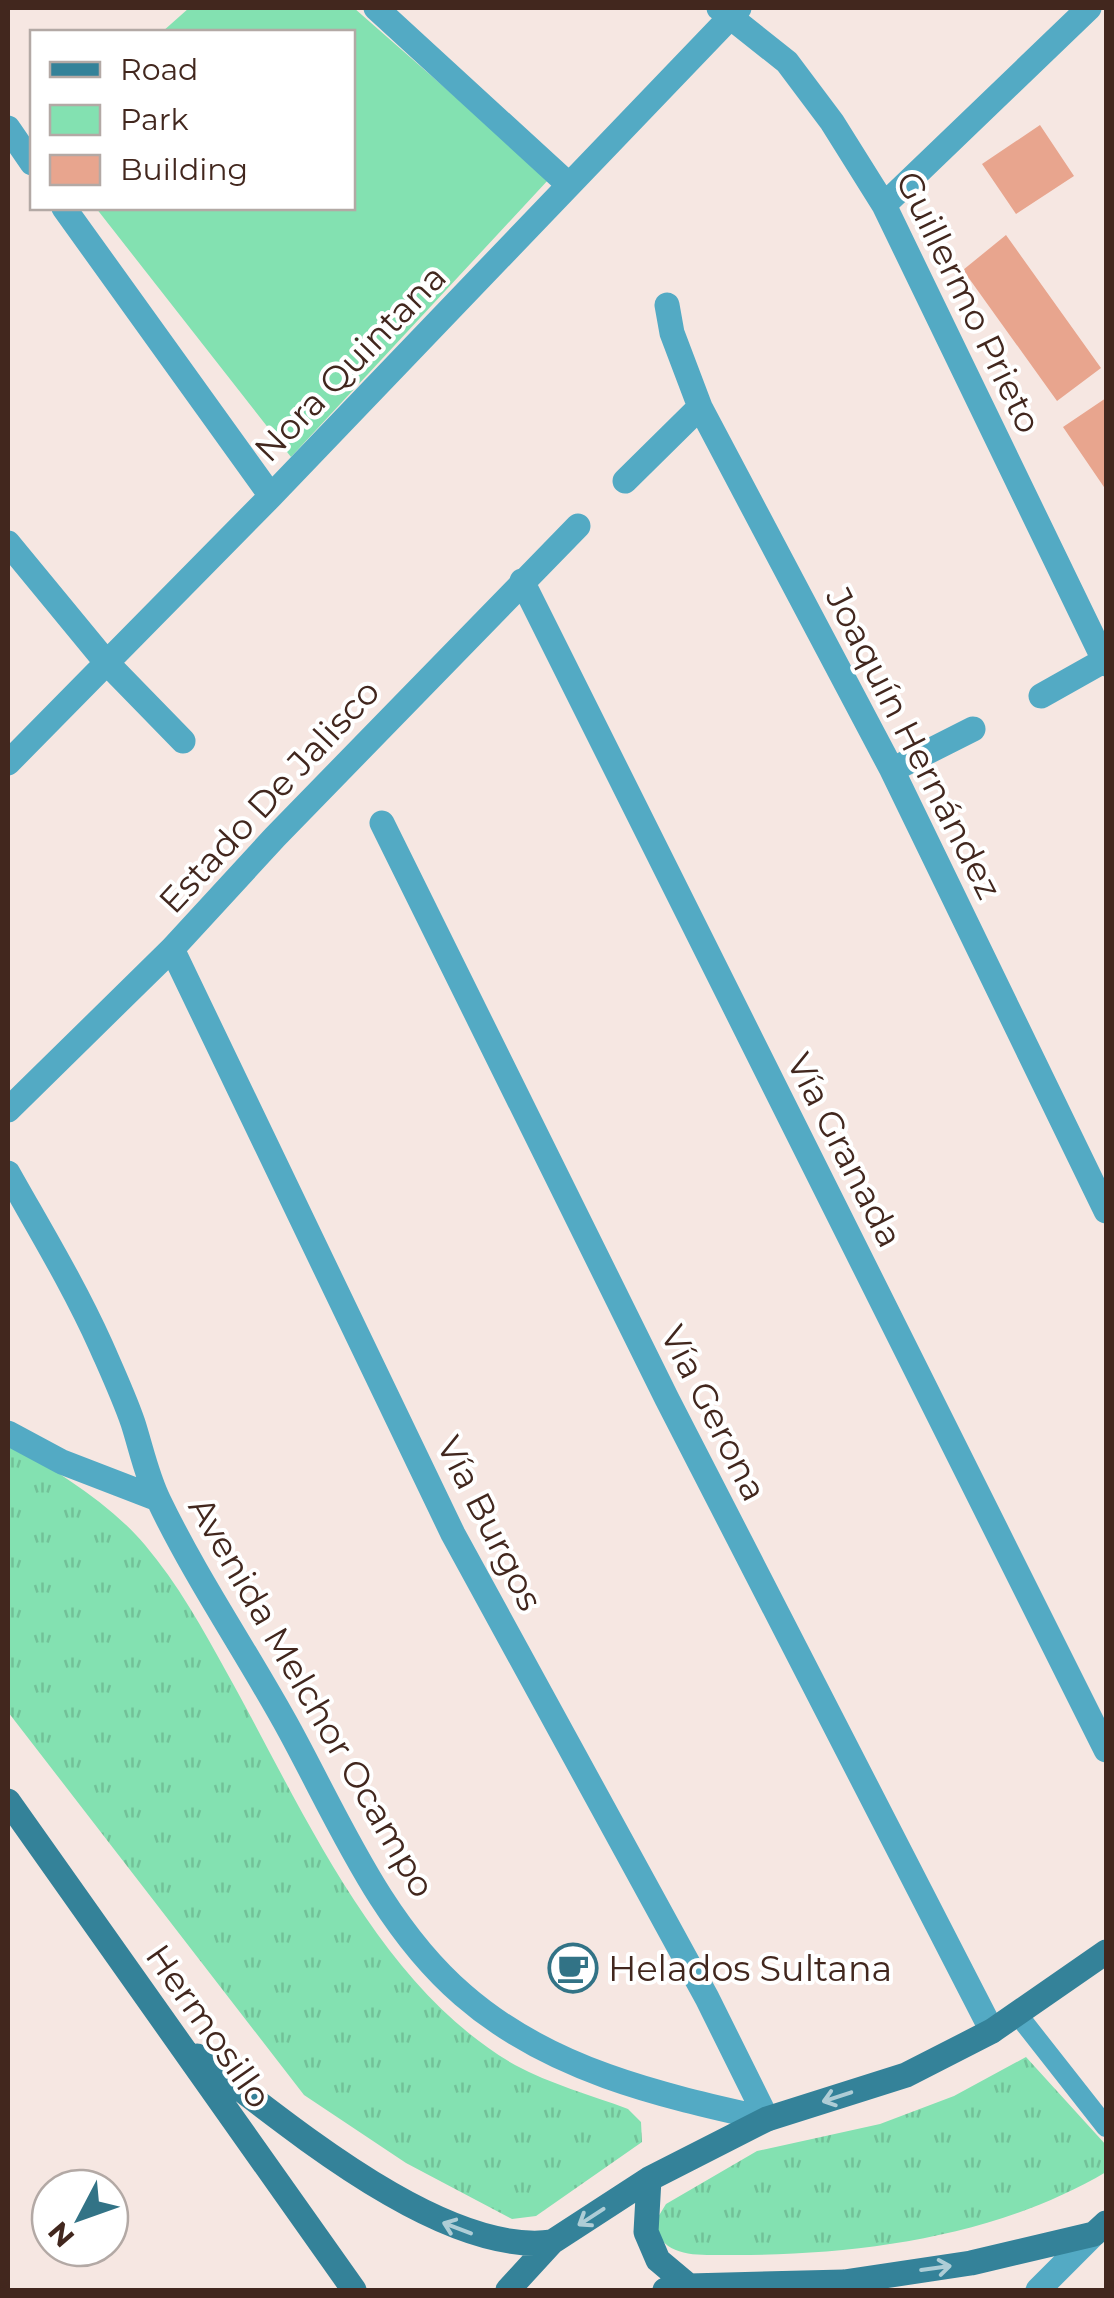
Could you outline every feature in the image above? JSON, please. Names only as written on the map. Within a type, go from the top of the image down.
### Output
[{"type":"main road","name":"Hermosillo","points":[[8,1801],[354,2290]]},
{"type":"main road","points":[[508,2290],[552,2242],[648,2180],[767,2119],[906,2075],[992,2032],[1106,1952]]},
{"type":"main road","points":[[180,2044],[306,2137],[417,2210],[485,2238],[530,2245],[552,2242]]},
{"type":"main road","points":[[648,2180],[646,2232],[658,2260],[677,2288],[844,2282],[971,2263],[1100,2228]]},
{"type":"street","points":[[376,8],[568,184]]},
{"type":"street","points":[[884,205],[1089,8]]},
{"type":"street","name":"Nora Quintana","points":[[8,763],[271,496],[729,11]]},
{"type":"street","name":"Guillermo Prieto","points":[[729,11],[787,62],[850,148],[884,205],[1106,662]]},
{"type":"street","points":[[8,128],[30,160]]},
{"type":"street","points":[[65,210],[271,496]]},
{"type":"street","name":"Joaquín Hernández","points":[[667,305],[672,333],[700,407],[892,770],[1106,1211]]},
{"type":"street","points":[[625,481],[700,407]]},
{"type":"street","name":"Estado De Jalisco","points":[[8,1110],[172,949],[275,837],[578,526]]},
{"type":"street","points":[[8,544],[106,662],[183,741]]},
{"type":"street","name":"Vía Granada","points":[[522,581],[1106,1750]]},
{"type":"street","points":[[1042,696],[1106,662]]},
{"type":"street","points":[[892,770],[973,729]]},
{"type":"street","name":"Vía Gerona","points":[[382,823],[666,1399],[992,2032]]},
{"type":"street","name":"Vía Burgos","points":[[172,949],[453,1534],[707,1998],[767,2119]]},
{"type":"street","name":"Avenida Melchor Ocampo","points":[[8,1173],[78,1296],[129,1413],[158,1499],[289,1730],[370,1883],[434,1967],[464,1997],[558,2058],[628,2085],[767,2119]]},
{"type":"street","points":[[8,1433],[62,1462],[158,1499]]},
{"type":"street","points":[[1038,2290],[1100,2228]]},
{"type":"lane","points":[[1018,2014],[1106,2127]]},
{"type":"green space","points":[[189,8],[354,8],[549,179],[291,457],[98,210],[355,210],[355,30],[164,30]]},
{"type":"green space","points":[[8,1440],[98,1501],[157,1560],[199,1623],[347,1890],[422,1989],[466,2031],[515,2065],[628,2109],[641,2122],[642,2142],[536,2216],[512,2219],[406,2163],[304,2095],[8,1712]]},
{"type":"green space","points":[[1026,2057],[1106,2145],[1106,2172],[1020,2212],[927,2238],[880,2246],[783,2254],[699,2255],[675,2250],[659,2235],[655,2222],[666,2204],[757,2151],[880,2124],[954,2096]]},
{"type":"building","points":[[1040,125],[1074,176],[1016,214],[982,164]]},
{"type":"building","points":[[1006,235],[1101,368],[1057,401],[963,270]]},
{"type":"building","points":[[1106,398],[1106,490],[1063,427]]},
{"type":"place","name":"Helados Sultana","points":[[573,1968]]}]
